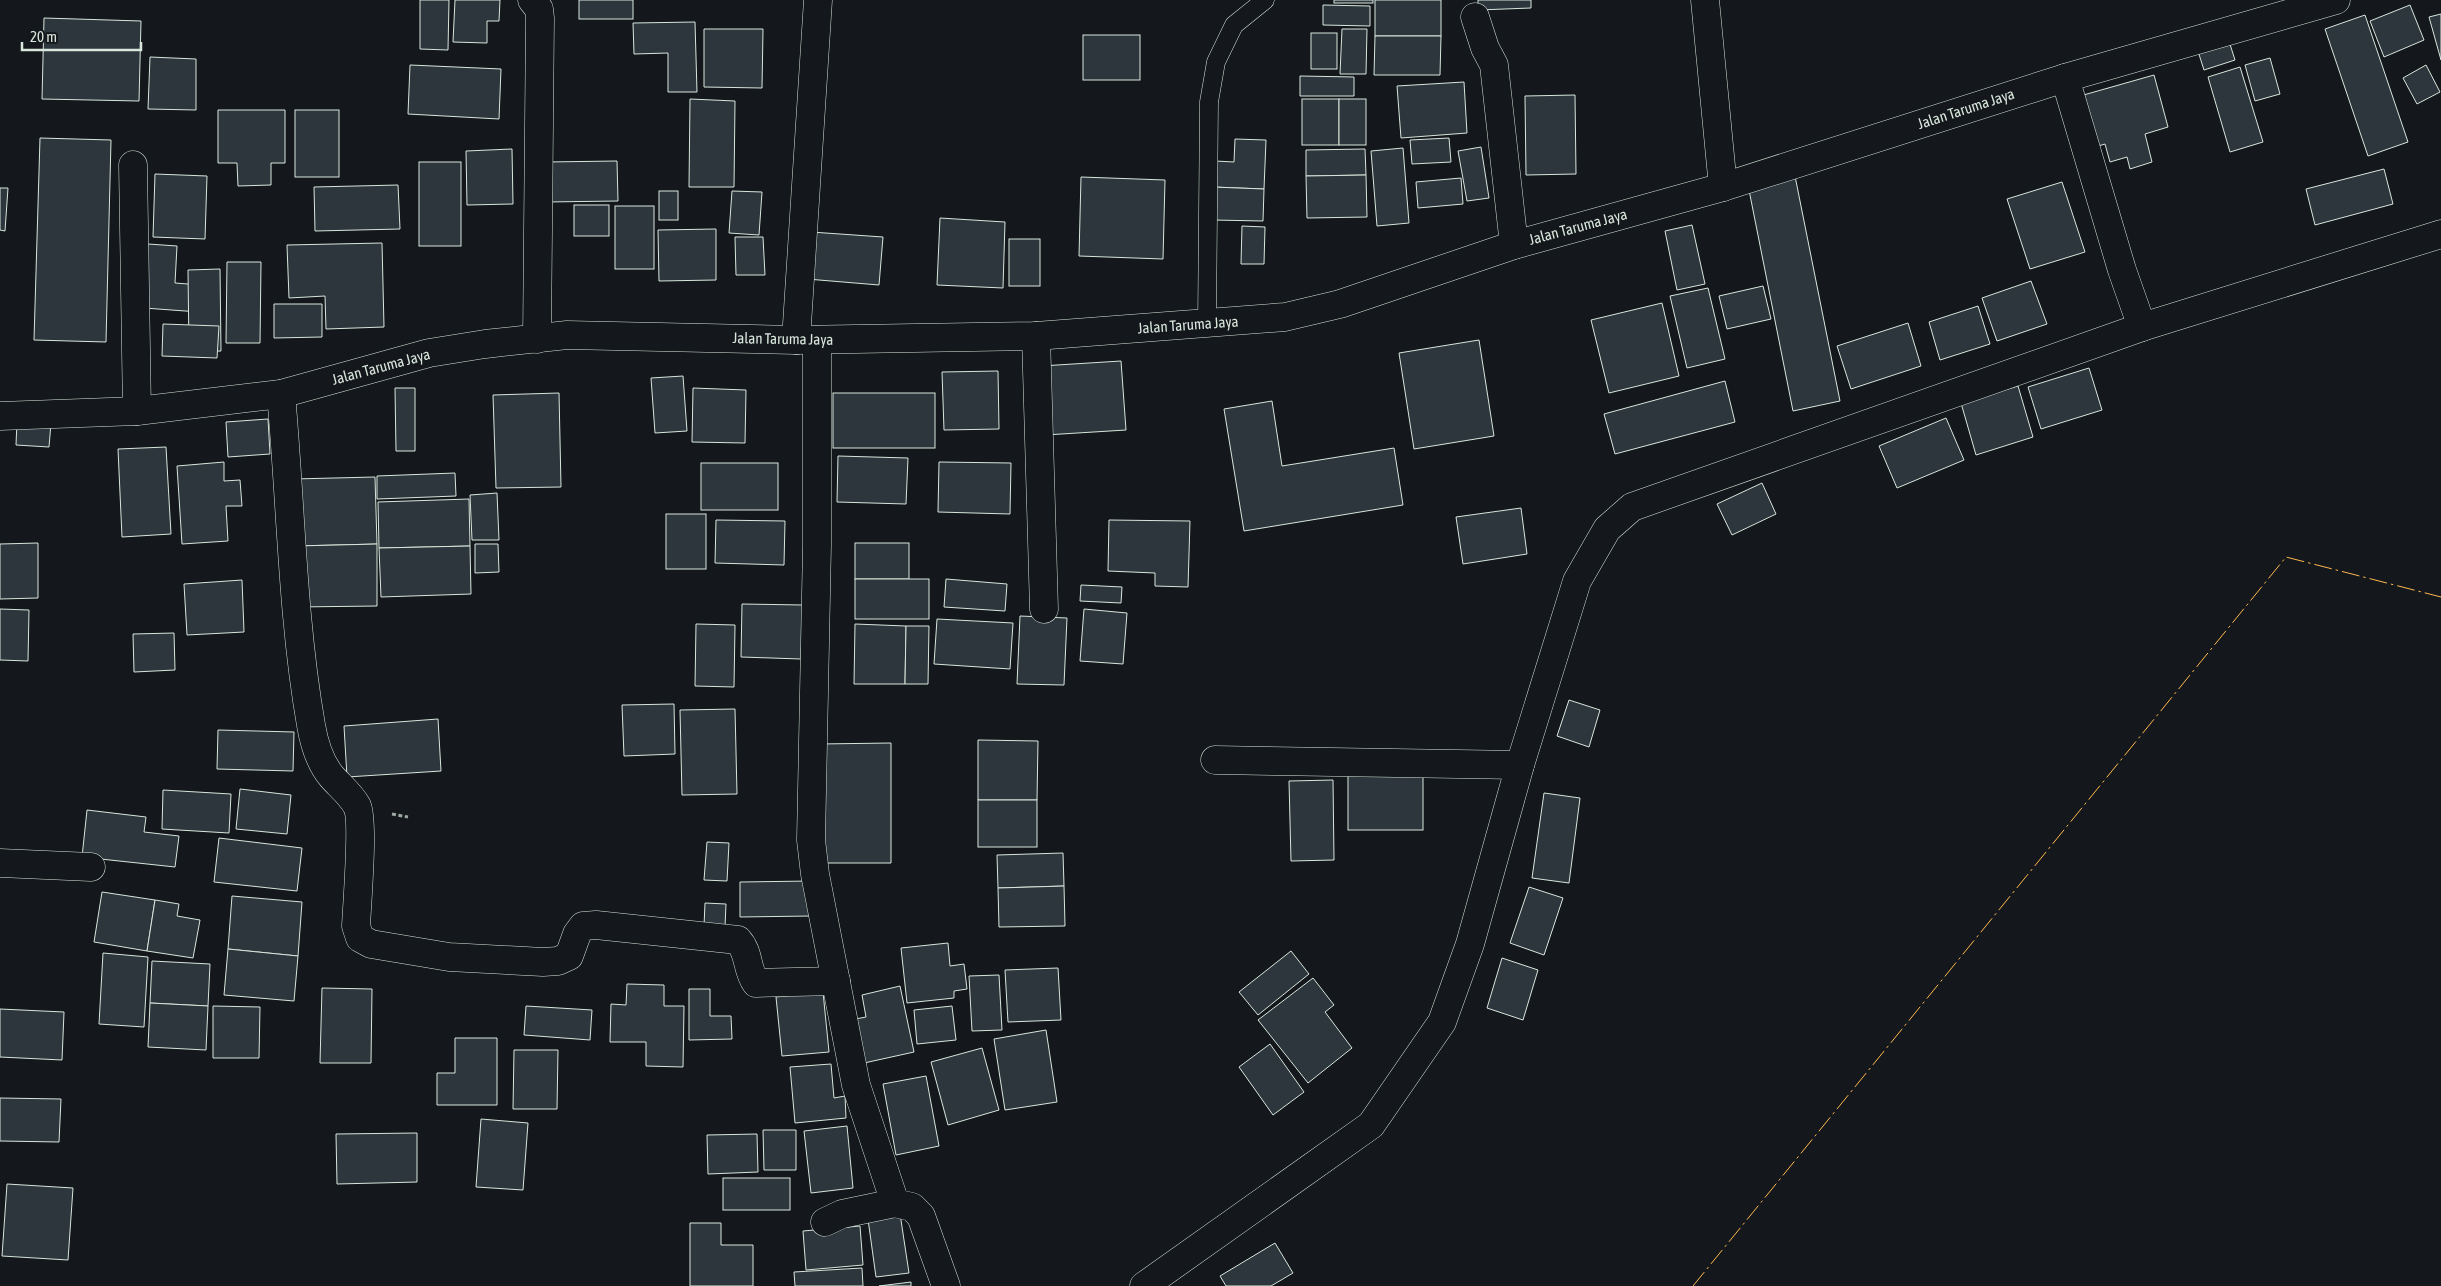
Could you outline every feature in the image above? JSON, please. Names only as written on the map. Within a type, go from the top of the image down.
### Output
[{"type":"street","points":[[532,0],[539,9],[540,18],[536,339]]},
{"type":"street","points":[[818,0],[806,340],[817,545],[811,840],[822,916],[856,1085],[895,1203]]},
{"type":"street","points":[[1705,0],[1723,187]]},
{"type":"street","name":"Jalan Taruma Jaya","points":[[0,416],[137,410],[281,394],[429,353],[485,344],[567,335],[806,340],[1036,336],[1207,325],[1285,317],[1340,304],[1514,244],[1723,187],[2065,78],[2336,0]]},
{"type":"street","points":[[1476,18],[1485,48],[1494,65],[1514,244]]},
{"type":"street","points":[[2065,78],[2122,270],[2142,326]]},
{"type":"street","points":[[133,165],[137,410]]},
{"type":"street","points":[[1144,1286],[1370,1125],[1442,1022],[1470,944],[1520,765],[1577,581],[1607,529],[1632,507],[2142,326],[2441,234]]},
{"type":"street","points":[[1036,336],[1044,609]]},
{"type":"street","points":[[281,394],[291,510],[293,578],[306,696],[318,753],[330,775],[358,807],[360,834],[356,926],[360,938],[371,944],[449,957],[543,962],[558,961],[569,956],[576,934],[583,926],[596,925],[738,940],[746,948],[751,976],[756,983],[836,982]]},
{"type":"street","points":[[1214,760],[1520,765]]},
{"type":"street","points":[[0,863],[91,867]]},
{"type":"street","points":[[825,1222],[842,1214],[895,1203],[912,1207],[921,1216],[946,1286]]},
{"type":"lane","points":[[1207,325],[1209,102],[1216,62],[1234,25],[1265,0]]},
{"type":"building","points":[[420,0],[449,0],[448,50],[420,49]]},
{"type":"building","points":[[455,0],[500,0],[499,21],[487,21],[487,43],[453,42]]},
{"type":"building","points":[[579,0],[633,0],[633,19],[579,19]]},
{"type":"building","points":[[1334,0],[1373,0],[1373,3],[1334,3]]},
{"type":"building","points":[[1375,0],[1441,0],[1441,36],[1375,36]]},
{"type":"building","points":[[1478,0],[1531,0],[1531,8],[1478,10]]},
{"type":"building","points":[[1323,5],[1370,6],[1370,26],[1323,25]]},
{"type":"building","points":[[2410,5],[2424,40],[2384,57],[2370,21]]},
{"type":"building","points":[[2441,14],[2441,60],[2429,17]]},
{"type":"building","points":[[2365,15],[2408,142],[2368,156],[2325,29]]},
{"type":"building","points":[[44,18],[141,21],[139,101],[42,99]]},
{"type":"building","points":[[695,22],[697,92],[668,92],[668,53],[634,54],[633,23]]},
{"type":"building","points":[[704,29],[763,29],[762,88],[704,87]]},
{"type":"building","points":[[1342,29],[1367,29],[1366,74],[1340,74]]},
{"type":"building","points":[[1311,33],[1337,33],[1337,69],[1311,69]]},
{"type":"building","points":[[1083,35],[1140,35],[1140,80],[1083,80]]},
{"type":"building","points":[[1375,36],[1441,36],[1440,75],[1374,75]]},
{"type":"building","points":[[2228,38],[2235,60],[2204,70],[2197,48]]},
{"type":"building","points":[[150,57],[196,59],[196,110],[148,109]]},
{"type":"building","points":[[2270,58],[2280,94],[2255,101],[2245,65]]},
{"type":"building","points":[[410,65],[501,69],[499,119],[408,114]]},
{"type":"building","points":[[2426,65],[2440,92],[2417,104],[2403,78]]},
{"type":"building","points":[[2240,67],[2263,142],[2230,152],[2208,77]]},
{"type":"building","points":[[2154,75],[2168,127],[2145,134],[2152,162],[2130,169],[2127,157],[2110,162],[2105,144],[2088,149],[2073,98]]},
{"type":"building","points":[[1300,76],[1354,77],[1354,96],[1300,96]]},
{"type":"building","points":[[1464,82],[1467,133],[1401,138],[1397,86]]},
{"type":"building","points":[[1575,95],[1576,174],[1526,175],[1525,96]]},
{"type":"building","points":[[690,99],[735,101],[734,187],[689,187]]},
{"type":"building","points":[[1302,99],[1339,99],[1339,145],[1302,145]]},
{"type":"building","points":[[1339,99],[1366,99],[1366,145],[1339,145]]},
{"type":"building","points":[[218,110],[285,110],[285,163],[271,163],[271,185],[238,186],[237,163],[218,163]]},
{"type":"building","points":[[295,110],[339,110],[339,177],[295,177]]},
{"type":"building","points":[[40,138],[111,140],[106,342],[34,340]]},
{"type":"building","points":[[1449,138],[1451,162],[1412,164],[1410,140]]},
{"type":"building","points":[[1235,139],[1266,140],[1264,189],[1213,187],[1215,161],[1234,162]]},
{"type":"building","points":[[1481,147],[1489,198],[1467,201],[1458,151]]},
{"type":"building","points":[[1403,148],[1409,223],[1377,226],[1371,151]]},
{"type":"building","points":[[512,149],[513,204],[467,205],[466,151]]},
{"type":"building","points":[[1365,149],[1366,175],[1306,176],[1306,150]]},
{"type":"building","points":[[617,161],[618,201],[546,202],[546,162]]},
{"type":"building","points":[[419,162],[461,162],[461,246],[419,246]]},
{"type":"building","points":[[2384,169],[2393,204],[2315,225],[2306,189]]},
{"type":"building","points":[[155,174],[207,176],[205,239],[153,237]]},
{"type":"building","points":[[1366,175],[1367,217],[1307,218],[1306,176]]},
{"type":"building","points":[[1795,176],[1840,401],[1793,411],[1748,185]]},
{"type":"building","points":[[1081,177],[1165,180],[1163,259],[1079,256]]},
{"type":"building","points":[[1461,178],[1463,204],[1418,208],[1416,182]]},
{"type":"building","points":[[2062,182],[2085,252],[2030,269],[2007,199]]},
{"type":"building","points":[[398,185],[400,229],[315,231],[314,187]]},
{"type":"building","points":[[1213,187],[1264,189],[1263,221],[1213,220]]},
{"type":"building","points":[[0,188],[8,188],[5,231],[0,230]]},
{"type":"building","points":[[659,191],[678,191],[678,220],[659,220]]},
{"type":"building","points":[[732,191],[762,192],[759,235],[729,233]]},
{"type":"building","points":[[574,205],[609,205],[609,236],[574,236]]},
{"type":"building","points":[[615,206],[654,206],[654,269],[615,269]]},
{"type":"building","points":[[940,218],[1005,222],[1003,288],[937,285]]},
{"type":"building","points":[[1692,225],[1705,284],[1677,290],[1665,231]]},
{"type":"building","points":[[1242,226],[1265,227],[1264,264],[1241,264]]},
{"type":"building","points":[[716,229],[716,280],[659,281],[658,230]]},
{"type":"building","points":[[811,232],[883,237],[879,285],[807,279]]},
{"type":"building","points":[[735,237],[763,237],[765,275],[736,275]]},
{"type":"building","points":[[1009,239],[1040,239],[1040,286],[1009,286]]},
{"type":"building","points":[[382,243],[384,327],[326,329],[325,296],[289,298],[287,245]]},
{"type":"building","points":[[148,244],[177,246],[175,283],[201,285],[199,312],[144,308]]},
{"type":"building","points":[[227,262],[261,262],[260,343],[226,343]]},
{"type":"building","points":[[220,269],[221,351],[189,352],[188,270]]},
{"type":"building","points":[[2031,281],[2047,324],[1997,341],[1982,298]]},
{"type":"building","points":[[1763,286],[1771,319],[1727,329],[1719,296]]},
{"type":"building","points":[[1708,288],[1725,359],[1687,368],[1670,296]]},
{"type":"building","points":[[1662,303],[1679,376],[1609,393],[1591,320]]},
{"type":"building","points":[[274,304],[322,304],[322,337],[274,338]]},
{"type":"building","points":[[1978,306],[1990,344],[1940,360],[1929,322]]},
{"type":"building","points":[[1908,323],[1921,366],[1851,389],[1837,346]]},
{"type":"building","points":[[163,324],[219,326],[217,358],[162,356]]},
{"type":"building","points":[[1479,340],[1494,436],[1414,449],[1399,353]]},
{"type":"building","points":[[1121,361],[1126,430],[1045,435],[1041,366]]},
{"type":"building","points":[[2089,368],[2102,410],[2041,429],[2028,387]]},
{"type":"building","points":[[998,371],[999,429],[944,430],[942,372]]},
{"type":"building","points":[[683,376],[687,431],[655,433],[651,378]]},
{"type":"building","points":[[1725,381],[1735,422],[1615,454],[1604,414]]},
{"type":"building","points":[[2018,386],[2033,437],[1976,455],[1961,403]]},
{"type":"building","points":[[395,388],[415,388],[415,451],[396,451]]},
{"type":"building","points":[[693,388],[746,390],[745,443],[692,442]]},
{"type":"building","points":[[559,393],[561,487],[496,488],[493,395]]},
{"type":"building","points":[[833,393],[935,393],[935,448],[833,448]]},
{"type":"building","points":[[1272,401],[1282,466],[1394,448],[1403,505],[1244,531],[1224,409]]},
{"type":"building","points":[[1946,418],[1964,460],[1897,488],[1879,446]]},
{"type":"building","points":[[268,419],[270,454],[228,457],[226,422]]},
{"type":"building","points":[[17,421],[51,423],[49,447],[16,445]]},
{"type":"building","points":[[166,447],[171,534],[122,537],[118,449]]},
{"type":"building","points":[[838,456],[908,458],[906,504],[837,502]]},
{"type":"building","points":[[224,462],[224,481],[240,480],[242,506],[226,506],[228,541],[182,544],[177,466]]},
{"type":"building","points":[[939,462],[1011,463],[1010,514],[938,512]]},
{"type":"building","points":[[701,463],[778,463],[778,510],[701,510]]},
{"type":"building","points":[[455,473],[456,496],[377,499],[377,476]]},
{"type":"building","points":[[375,477],[377,544],[295,546],[293,479]]},
{"type":"building","points":[[1762,483],[1776,514],[1732,535],[1717,504]]},
{"type":"building","points":[[497,493],[499,540],[472,540],[470,495]]},
{"type":"building","points":[[469,499],[470,546],[379,548],[378,502]]},
{"type":"building","points":[[1521,508],[1527,554],[1463,564],[1456,517]]},
{"type":"building","points":[[666,514],[706,514],[706,569],[666,569]]},
{"type":"building","points":[[716,520],[785,521],[784,565],[715,563]]},
{"type":"building","points":[[1109,520],[1190,521],[1188,587],[1155,586],[1155,573],[1108,571]]},
{"type":"building","points":[[38,543],[38,598],[0,599],[0,544]]},
{"type":"building","points":[[855,543],[909,543],[909,579],[855,579]]},
{"type":"building","points":[[377,544],[377,606],[296,607],[295,546]]},
{"type":"building","points":[[475,544],[498,544],[499,572],[475,573]]},
{"type":"building","points":[[470,546],[471,594],[381,597],[379,548]]},
{"type":"building","points":[[855,579],[929,579],[929,619],[855,619]]},
{"type":"building","points":[[946,579],[1007,584],[1005,611],[944,607]]},
{"type":"building","points":[[242,580],[244,632],[187,635],[184,584]]},
{"type":"building","points":[[1081,585],[1122,587],[1121,603],[1080,601]]},
{"type":"building","points":[[742,604],[803,605],[801,659],[741,657]]},
{"type":"building","points":[[0,609],[29,610],[28,661],[0,660]]},
{"type":"building","points":[[1084,609],[1127,613],[1123,664],[1080,661]]},
{"type":"building","points":[[1020,616],[1067,618],[1064,685],[1017,684]]},
{"type":"building","points":[[937,619],[1013,623],[1010,669],[934,664]]},
{"type":"building","points":[[696,624],[735,625],[734,687],[695,686]]},
{"type":"building","points":[[855,624],[906,626],[905,684],[854,684]]},
{"type":"building","points":[[906,626],[929,626],[928,684],[905,684]]},
{"type":"building","points":[[174,633],[175,670],[134,672],[133,634]]},
{"type":"building","points":[[1569,700],[1600,710],[1589,747],[1557,736]]},
{"type":"building","points":[[674,704],[675,754],[624,756],[622,705]]},
{"type":"building","points":[[735,709],[737,794],[682,795],[680,710]]},
{"type":"building","points":[[438,719],[441,771],[347,777],[344,726]]},
{"type":"building","points":[[218,730],[294,732],[293,771],[217,769]]},
{"type":"building","points":[[978,740],[1038,741],[1037,800],[978,800]]},
{"type":"building","points":[[891,743],[891,863],[820,863],[819,744]]},
{"type":"building","points":[[1348,771],[1423,771],[1423,830],[1348,830]]},
{"type":"building","points":[[1333,780],[1334,860],[1291,861],[1289,781]]},
{"type":"building","points":[[240,789],[291,795],[287,834],[236,829]]},
{"type":"building","points":[[163,790],[231,794],[229,833],[162,829]]},
{"type":"building","points":[[1544,793],[1580,798],[1569,883],[1532,878]]},
{"type":"building","points":[[978,800],[1037,800],[1037,847],[978,847]]},
{"type":"building","points":[[87,810],[146,817],[144,832],[179,836],[175,867],[82,857]]},
{"type":"building","points":[[219,838],[302,848],[297,891],[214,882]]},
{"type":"building","points":[[707,842],[729,843],[727,881],[704,880]]},
{"type":"building","points":[[1063,853],[1064,886],[998,888],[997,855]]},
{"type":"building","points":[[811,881],[811,916],[740,917],[740,882]]},
{"type":"building","points":[[1064,886],[1065,926],[999,927],[998,888]]},
{"type":"building","points":[[1529,887],[1563,898],[1544,955],[1510,943]]},
{"type":"building","points":[[102,892],[155,900],[147,951],[94,942]]},
{"type":"building","points":[[232,896],[302,902],[298,956],[228,949]]},
{"type":"building","points":[[155,900],[179,904],[177,916],[200,920],[193,958],[147,951]]},
{"type":"building","points":[[705,903],[726,904],[725,927],[704,926]]},
{"type":"building","points":[[948,943],[950,966],[964,964],[967,989],[954,991],[954,998],[907,1003],[901,948]]},
{"type":"building","points":[[228,949],[298,956],[294,1001],[224,995]]},
{"type":"building","points":[[1291,951],[1309,974],[1258,1015],[1239,992]]},
{"type":"building","points":[[103,953],[148,957],[144,1027],[99,1024]]},
{"type":"building","points":[[1502,958],[1538,970],[1523,1020],[1487,1008]]},
{"type":"building","points":[[152,961],[210,964],[208,1006],[150,1003]]},
{"type":"building","points":[[1058,968],[1061,1020],[1008,1022],[1005,970]]},
{"type":"building","points":[[999,975],[1002,1030],[972,1031],[969,976]]},
{"type":"building","points":[[1313,978],[1334,1005],[1325,1012],[1352,1048],[1308,1083],[1258,1020]]},
{"type":"building","points":[[627,984],[664,985],[664,1006],[684,1006],[683,1067],[646,1066],[646,1042],[610,1042],[611,1004],[626,1005]]},
{"type":"building","points":[[900,986],[914,1052],[855,1065],[845,1021],[866,1017],[862,995]]},
{"type":"building","points":[[322,988],[372,989],[371,1063],[320,1063]]},
{"type":"building","points":[[689,989],[710,989],[710,1016],[731,1016],[732,1039],[689,1040]]},
{"type":"building","points":[[823,992],[829,1052],[782,1056],[776,997]]},
{"type":"building","points":[[150,1003],[208,1006],[206,1050],[148,1047]]},
{"type":"building","points":[[213,1006],[260,1007],[259,1058],[213,1058]]},
{"type":"building","points":[[526,1006],[592,1010],[590,1040],[524,1035]]},
{"type":"building","points":[[952,1006],[956,1040],[917,1044],[914,1010]]},
{"type":"building","points":[[0,1009],[64,1012],[62,1060],[0,1057]]},
{"type":"building","points":[[1046,1030],[1057,1102],[1005,1110],[994,1039]]},
{"type":"building","points":[[455,1038],[497,1038],[497,1105],[437,1105],[437,1073],[455,1073]]},
{"type":"building","points":[[1270,1044],[1304,1092],[1273,1115],[1239,1067]]},
{"type":"building","points":[[982,1048],[999,1110],[948,1125],[931,1062]]},
{"type":"building","points":[[514,1050],[558,1050],[557,1109],[513,1109]]},
{"type":"building","points":[[831,1064],[834,1098],[845,1096],[846,1118],[795,1123],[790,1067]]},
{"type":"building","points":[[926,1076],[939,1146],[896,1155],[883,1084]]},
{"type":"building","points":[[0,1098],[61,1099],[59,1142],[0,1141]]},
{"type":"building","points":[[481,1119],[528,1123],[523,1190],[476,1187]]},
{"type":"building","points":[[847,1126],[853,1188],[811,1193],[804,1131]]},
{"type":"building","points":[[763,1130],[796,1130],[796,1170],[764,1170]]},
{"type":"building","points":[[417,1133],[417,1182],[337,1184],[336,1134]]},
{"type":"building","points":[[757,1134],[758,1172],[708,1174],[707,1135]]},
{"type":"building","points":[[723,1178],[790,1178],[790,1210],[723,1210]]},
{"type":"building","points":[[7,1184],[73,1188],[68,1260],[2,1256]]},
{"type":"building","points":[[899,1207],[909,1273],[876,1277],[867,1212]]},
{"type":"building","points":[[690,1223],[721,1223],[721,1245],[753,1245],[753,1286],[690,1286]]},
{"type":"building","points":[[860,1226],[863,1265],[806,1270],[803,1231]]},
{"type":"building","points":[[1275,1243],[1293,1273],[1271,1286],[1226,1286],[1220,1276]]},
{"type":"building","points":[[862,1268],[863,1286],[795,1286],[794,1272]]},
{"type":"building","points":[[911,1282],[911,1286],[879,1286]]},
{"type":"power","points":[[1693,1286],[2286,557],[2441,597]]}]
